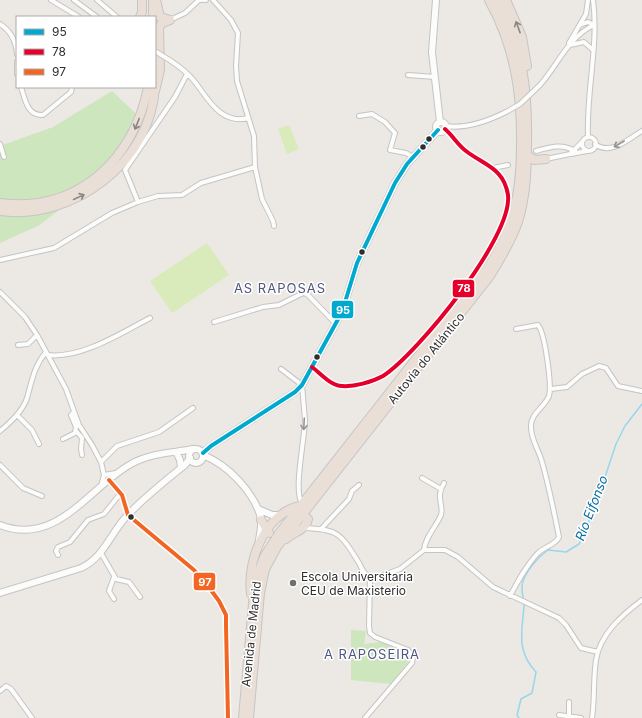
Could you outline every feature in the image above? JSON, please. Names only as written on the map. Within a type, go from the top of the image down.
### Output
[{"type":"highway","points":[[140,16],[142,0]]},
{"type":"highway","points":[[146,0],[147,16]]},
{"type":"highway","points":[[153,16],[154,0]]},
{"type":"highway","points":[[154,0],[160,16],[170,20]]},
{"type":"highway","name":"Autovía do Atlántico","points":[[301,515],[301,505],[471,290],[496,253],[511,220],[517,199],[520,176],[521,103],[518,80],[508,40],[489,0]]},
{"type":"highway","name":"Autovía do Atlántico","points":[[301,515],[494,270],[509,244],[518,222],[523,200],[527,155],[528,102],[525,79],[515,40],[497,0]]},
{"type":"highway","points":[[506,0],[518,24],[525,52],[527,70],[525,79]]},
{"type":"highway","points":[[156,80],[160,70],[159,28],[162,23],[170,20]]},
{"type":"highway","points":[[0,203],[19,205],[47,202],[84,186],[96,178],[108,167],[134,132],[145,102],[152,88]]},
{"type":"highway","points":[[0,211],[19,212],[50,208],[90,192],[115,172],[141,136],[148,118],[153,88]]},
{"type":"highway","points":[[527,155],[534,160],[546,159]]},
{"type":"highway","points":[[252,605],[249,583],[251,568],[259,540],[266,529],[282,515],[301,505]]},
{"type":"highway","points":[[261,520],[266,529],[281,536],[304,528],[301,515],[282,515]]},
{"type":"highway","name":"Avenida de Madrid","points":[[243,718],[252,605],[260,566],[281,536],[301,515]]},
{"type":"highway","points":[[277,547],[295,532]]},
{"type":"highway","name":"Avenida de Madrid","points":[[249,718],[260,593],[265,569],[281,536]]},
{"type":"street","points":[[51,0],[77,16]]},
{"type":"street","points":[[74,0],[88,15]]},
{"type":"street","points":[[97,0],[116,16]]},
{"type":"street","points":[[170,20],[186,13],[199,0],[206,0]]},
{"type":"street","points":[[213,0],[231,20],[238,33],[236,66],[237,81],[254,136],[255,167],[262,199],[274,226]]},
{"type":"street","points":[[0,593],[81,568],[91,562],[101,553],[128,514],[183,467],[203,451],[302,386],[336,324],[345,304],[350,280],[357,262],[395,183],[413,157],[443,129],[444,123],[440,122],[432,38],[436,0]]},
{"type":"street","points":[[443,129],[470,125],[506,112],[520,104],[540,86],[568,46],[586,14],[588,0]]},
{"type":"street","points":[[588,137],[588,96],[594,25],[593,0]]},
{"type":"street","points":[[580,25],[588,22],[594,25]]},
{"type":"street","points":[[0,24],[11,35],[16,44]]},
{"type":"street","points":[[568,46],[584,30],[594,25]]},
{"type":"street","points":[[568,46],[579,41],[584,42],[593,50]]},
{"type":"street","points":[[156,52],[171,60],[187,74],[218,112],[235,119],[248,118]]},
{"type":"street","points":[[138,202],[125,170],[175,97],[187,74]]},
{"type":"street","points":[[408,75],[435,77]]},
{"type":"street","points":[[21,88],[29,109],[39,115],[43,115],[71,92],[72,88]]},
{"type":"street","points":[[359,116],[372,114],[385,122],[394,132],[390,150],[406,153],[413,157]]},
{"type":"street","points":[[312,367],[337,386],[350,386],[374,380],[387,373],[428,332],[481,264],[497,235],[506,208],[508,196],[502,181],[493,168],[466,151],[443,129]]},
{"type":"street","points":[[588,137],[593,139],[595,144],[602,149],[612,148],[642,131]]},
{"type":"street","points":[[570,154],[575,151],[588,137]]},
{"type":"street","points":[[582,142],[583,147],[588,150]]},
{"type":"street","points":[[0,144],[4,157]]},
{"type":"street","points":[[546,159],[588,150],[594,148],[595,144]]},
{"type":"street","points":[[536,151],[557,146],[575,151]]},
{"type":"street","points":[[493,168],[508,165]]},
{"type":"street","points":[[0,260],[54,248],[112,212],[158,196],[182,195],[201,183],[255,167]]},
{"type":"street","points":[[0,292],[25,317],[38,335],[66,389],[79,425],[101,462],[104,475],[100,488]]},
{"type":"street","points":[[214,322],[263,307],[279,305],[303,293],[307,294],[336,324]]},
{"type":"street","points":[[47,354],[72,354],[108,340],[150,318]]},
{"type":"street","points":[[510,596],[521,576],[538,553],[558,539],[544,470],[532,439],[530,427],[533,417],[546,402],[551,389],[540,327],[536,324],[516,329]]},
{"type":"street","points":[[18,344],[28,344],[38,335]]},
{"type":"street","points":[[0,431],[17,415],[27,398],[33,372],[47,354]]},
{"type":"street","points":[[551,389],[567,387],[582,374],[599,366],[606,368],[618,386],[635,391],[642,391]]},
{"type":"street","points":[[281,370],[302,386],[305,421],[299,482],[301,505]]},
{"type":"street","points":[[101,462],[117,446],[159,432],[194,408]]},
{"type":"street","points":[[74,412],[71,415],[76,431],[82,438],[82,454]]},
{"type":"street","points":[[17,415],[32,430],[39,444]]},
{"type":"street","points":[[63,439],[74,434],[76,431]]},
{"type":"street","points":[[193,460],[203,451]]},
{"type":"street","points":[[0,525],[26,530],[50,525],[64,517],[118,472],[148,456],[203,451],[238,479],[258,509],[261,520],[259,540]]},
{"type":"street","points":[[175,453],[193,460],[219,465]]},
{"type":"street","points":[[175,453],[183,467]]},
{"type":"street","points":[[0,465],[23,488],[42,496]]},
{"type":"street","points":[[104,475],[118,472]]},
{"type":"street","points":[[422,478],[441,489]]},
{"type":"street","points":[[109,480],[120,494],[128,514],[194,570],[219,601],[226,615],[228,718]]},
{"type":"street","points":[[424,550],[426,542],[441,514],[439,499],[441,489],[444,484]]},
{"type":"street","points":[[304,528],[320,528],[349,499],[351,493],[359,485]]},
{"type":"street","points":[[58,555],[56,551],[58,547],[70,542],[88,520],[104,514],[120,494]]},
{"type":"street","points":[[258,509],[272,515],[282,515]]},
{"type":"street","points":[[301,515],[320,528],[340,535],[364,573],[370,577],[381,576],[400,569],[424,550],[438,549],[452,553],[493,587],[551,614],[562,621],[581,648],[598,652]]},
{"type":"street","points":[[101,553],[114,577],[118,580],[128,582],[140,597]]},
{"type":"street","points":[[114,577],[109,591],[114,599]]},
{"type":"street","points":[[365,718],[412,663],[413,658],[408,650],[374,637],[370,634],[370,577]]},
{"type":"street","points":[[592,718],[595,667],[598,652],[614,624],[630,608],[642,600]]},
{"type":"street","points":[[0,691],[6,686],[11,689],[32,718]]},
{"type":"street","points":[[569,702],[569,716]]},
{"type":"street","points":[[559,715],[582,718]]},
{"type":"green space","points":[[112,91],[146,123],[128,158],[38,226],[0,243],[0,146],[53,127]]},
{"type":"green space","points":[[289,125],[299,149],[287,154],[278,129]]},
{"type":"green space","points":[[207,243],[229,275],[172,313],[150,281]]},
{"type":"green space","points":[[351,630],[366,631],[364,644],[381,642],[407,655],[408,662],[391,684],[351,680]]},
{"type":"waterway","name":"Río Eifonso","points":[[519,718],[517,715],[521,699],[532,693],[536,672],[525,656],[523,649],[523,581],[533,564],[548,550],[566,552],[579,544],[585,532],[616,444],[625,426],[642,404]]},
{"type":"transit line","name":"78","points":[[312,367],[330,382],[342,386],[363,384],[383,376],[398,364],[439,320],[480,265],[495,238],[505,214],[508,195],[506,186],[498,173],[463,149],[445,129]]},
{"type":"transit line","name":"95","points":[[203,453],[211,446],[295,392],[302,385],[342,312],[357,263],[395,183],[407,164],[438,130]]},
{"type":"transit line","name":"97","points":[[109,480],[122,495],[128,515],[194,570],[219,601],[226,615],[228,718]]},
{"type":"place","name":"Escola Universitaria CEU de Maxisterio","points":[[293,583]]},
{"type":"district","name":"AS RAPOSAS","points":[[280,288]]},
{"type":"district","name":"A RAPOSEIRA","points":[[372,654]]}]
